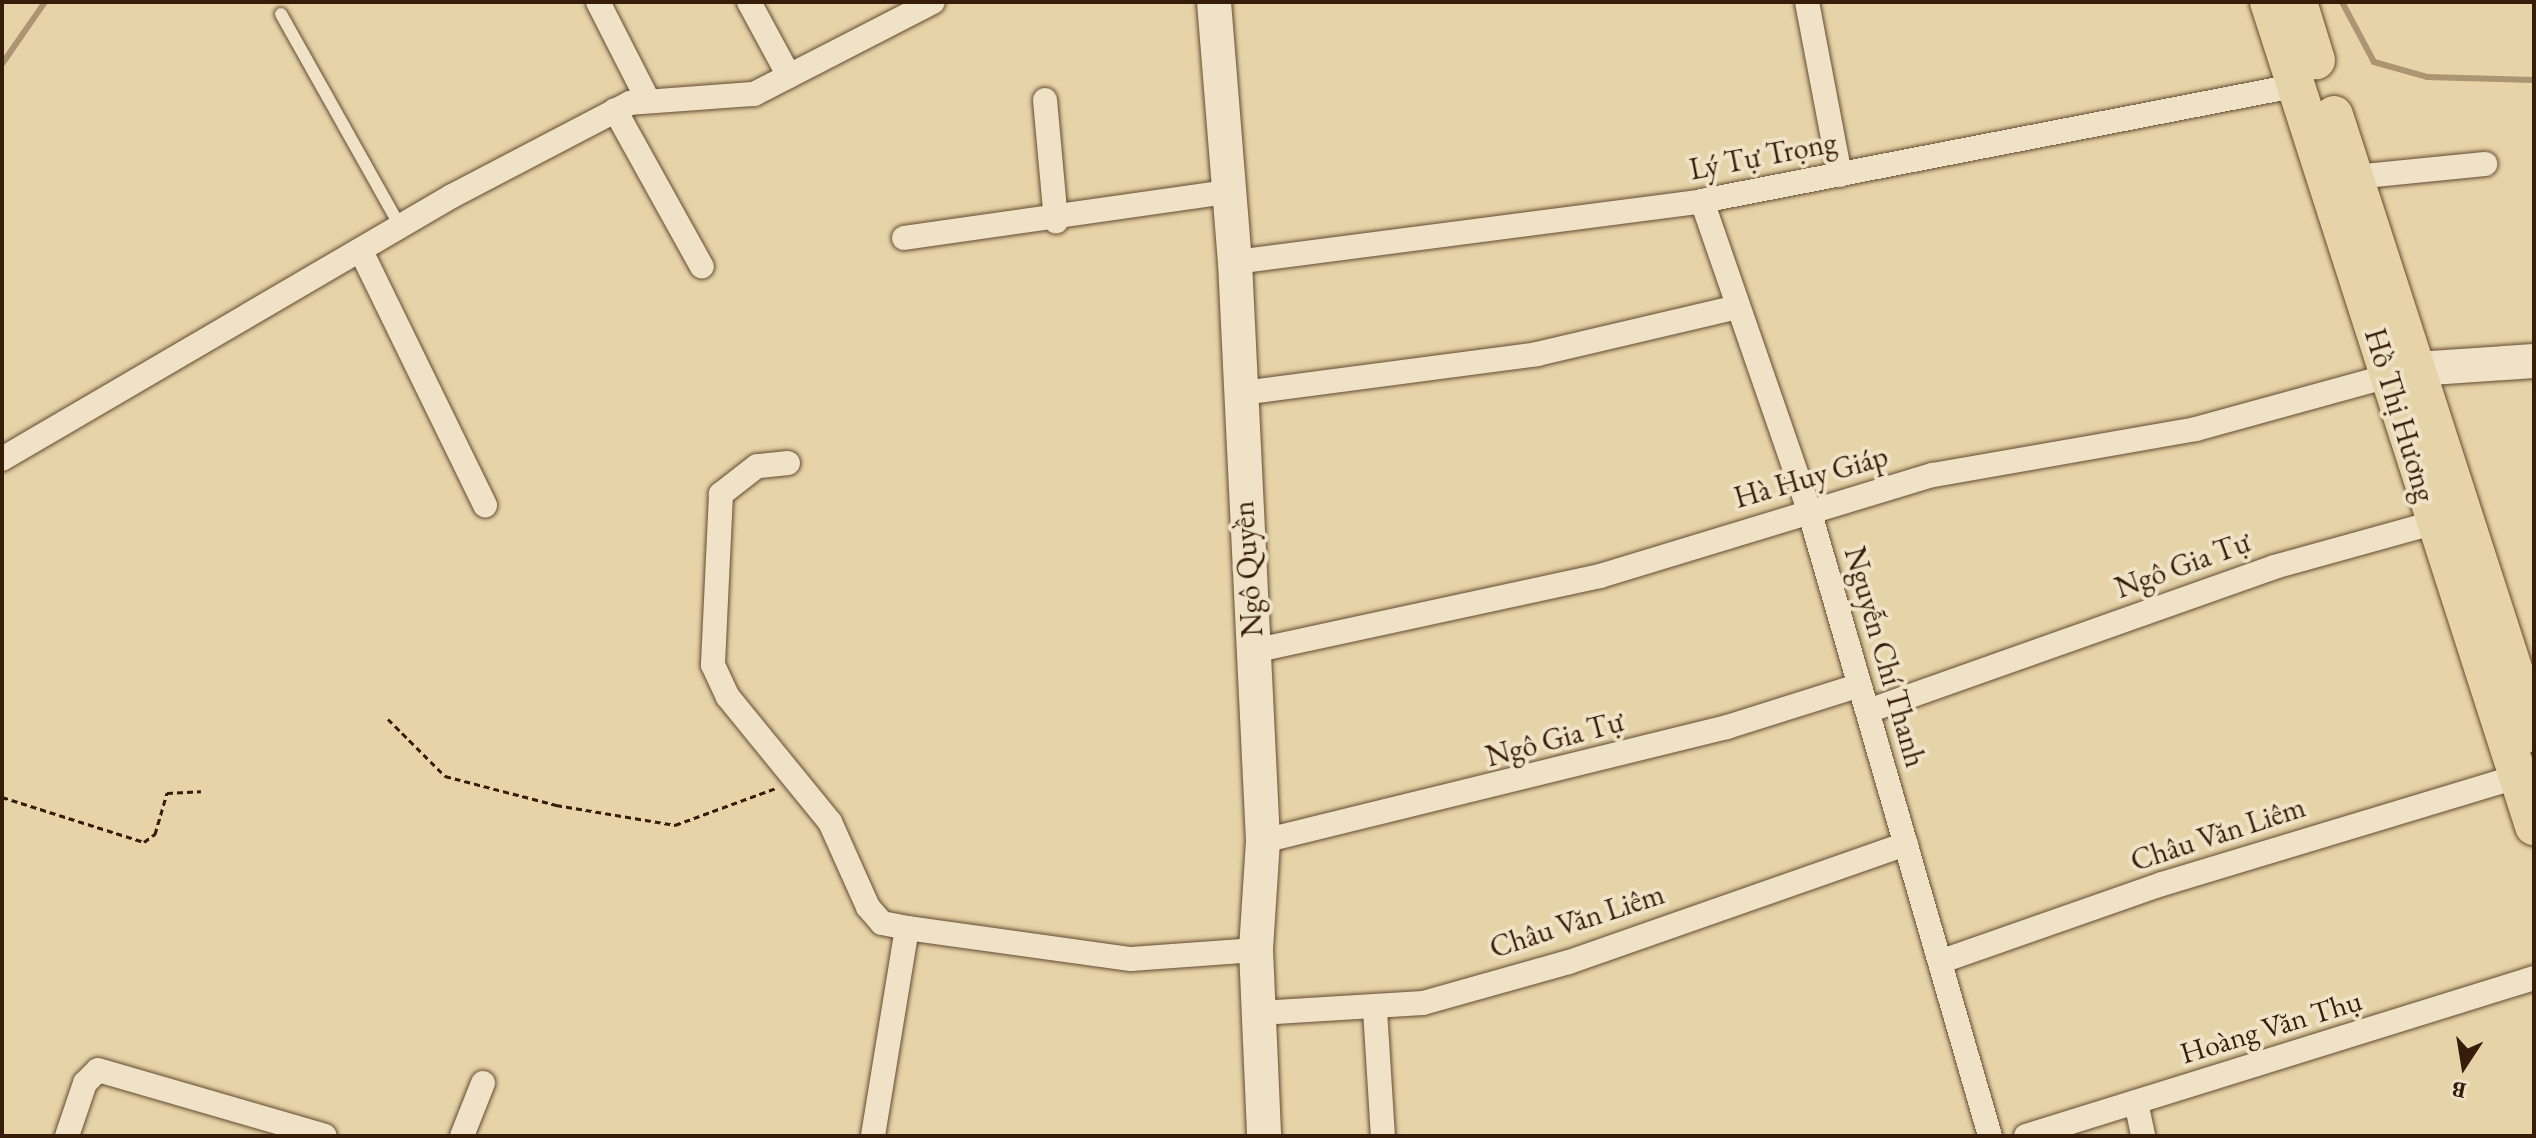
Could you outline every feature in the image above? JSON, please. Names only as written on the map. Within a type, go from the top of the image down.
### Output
[{"type":"main road","name":"Hồ Thị Hương","points":[[2269,2],[2534,733]]},
{"type":"main road","name":"Hồ Thị Hương","points":[[2298,2],[2354,177],[2402,372],[2433,523],[2534,826]]},
{"type":"street","points":[[598,2],[647,98]]},
{"type":"street","points":[[749,2],[789,76]]},
{"type":"street","points":[[2,459],[400,226],[615,110],[647,98],[732,101],[789,76],[933,2]]},
{"type":"street","name":"Ngô Quyền","points":[[1214,2],[1235,262],[1263,841],[1256,950],[1264,1136]]},
{"type":"street","points":[[1807,2],[1840,175]]},
{"type":"street","name":"Lý Tự Trọng","points":[[1235,262],[1702,201],[2299,85]]},
{"type":"street","points":[[1045,100],[1056,222]]},
{"type":"street","points":[[615,110],[702,267]]},
{"type":"street","points":[[2354,177],[2485,164]]},
{"type":"street","points":[[904,238],[1056,222],[1228,192]]},
{"type":"street","name":"Nguyễn Chí Thanh","points":[[1702,201],[1809,510],[1942,961],[1990,1136]]},
{"type":"street","points":[[361,251],[485,505]]},
{"type":"street","points":[[1242,393],[1537,354],[1738,307]]},
{"type":"street","points":[[2402,372],[2534,361]]},
{"type":"street","name":"Hà Huy Giáp","points":[[1253,651],[1600,576],[1809,510],[2034,453],[2196,429],[2402,372]]},
{"type":"street","points":[[788,463],[757,466],[721,494],[712,646],[718,683],[830,822],[868,907],[882,923],[1131,959],[1256,950]]},
{"type":"street","name":"Ngô Gia Tự","points":[[1868,711],[2274,567],[2433,523]]},
{"type":"street","name":"Ngô Gia Tự","points":[[1263,841],[1712,731],[1860,685]]},
{"type":"street","name":"Châu Văn Liêm","points":[[1942,961],[2162,884],[2517,777]]},
{"type":"street","name":"Châu Văn Liêm","points":[[1259,1013],[1375,1010],[1569,962],[1906,844]]},
{"type":"street","points":[[873,1136],[907,928]]},
{"type":"street","name":"Hoàng Văn Thụ","points":[[2026,1136],[2534,978]]},
{"type":"street","points":[[1375,1010],[1383,1136]]},
{"type":"street","points":[[67,1136],[85,1083],[98,1070],[325,1136]]},
{"type":"street","points":[[462,1136],[483,1083]]},
{"type":"street","points":[[2136,1102],[2143,1136]]},
{"type":"lane","points":[[281,14],[400,226]]},
{"type":"path","points":[[388,719],[445,776],[675,825],[797,780]]},
{"type":"path","points":[[2,797],[144,842],[155,834],[167,793],[201,791]]},
{"type":"waterway","points":[[2,64],[45,2]]},
{"type":"waterway","points":[[2342,2],[2374,62],[2427,77],[2534,80]]}]
